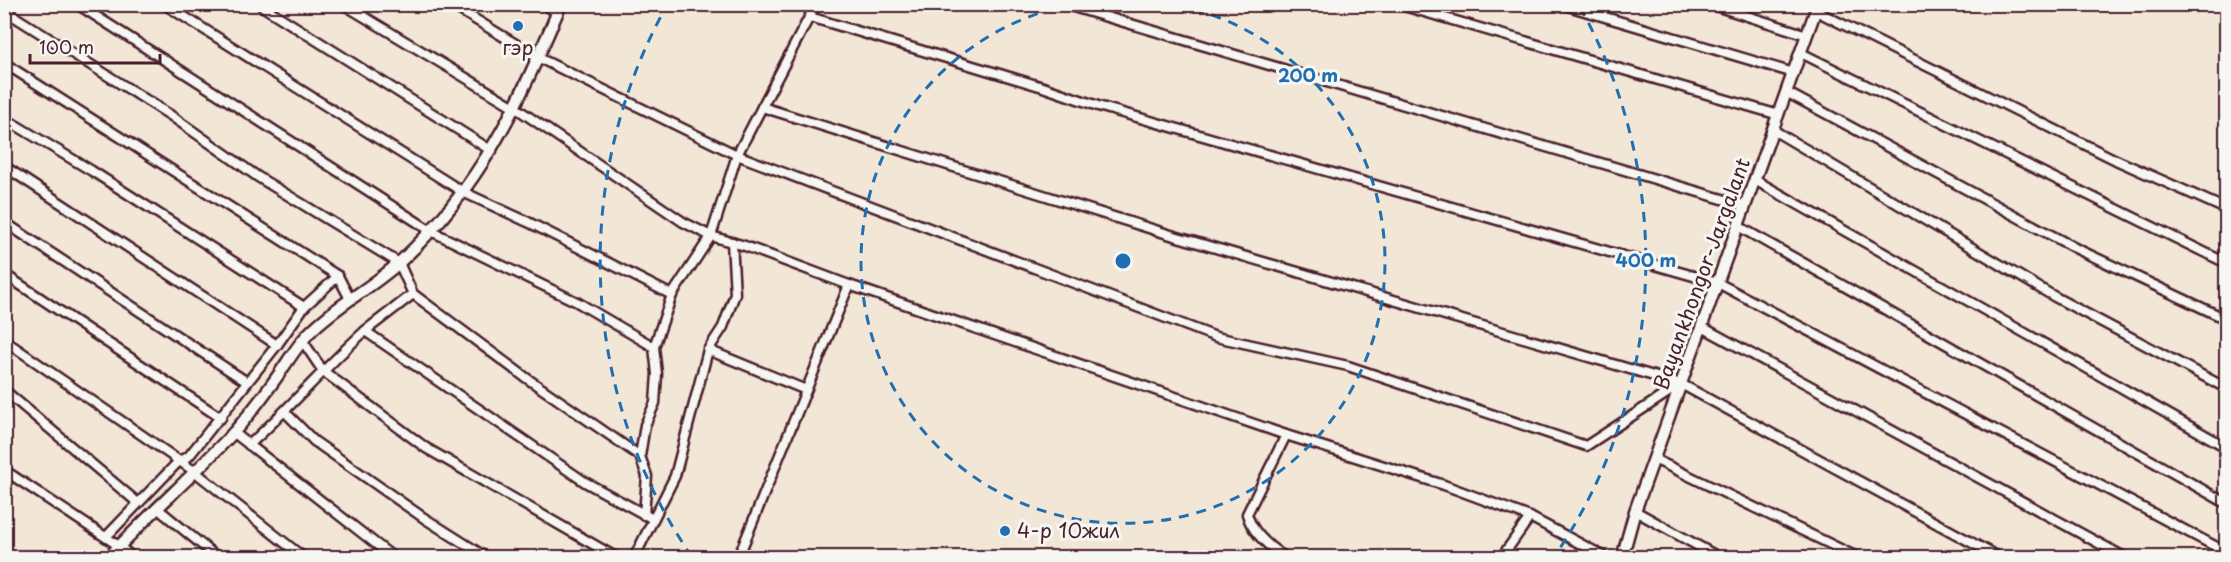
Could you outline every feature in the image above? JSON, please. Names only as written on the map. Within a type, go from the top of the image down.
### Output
[{"type":"street","points":[[77,4],[431,231],[577,302],[654,347]]},
{"type":"street","points":[[164,4],[463,192],[528,222],[672,295]]},
{"type":"street","points":[[259,4],[492,151]]},
{"type":"street","points":[[343,4],[516,108],[683,222],[711,236],[1286,435],[1444,485],[1530,516],[1606,558]]},
{"type":"street","points":[[450,4],[537,57],[736,155],[1216,337],[1348,366],[1586,446],[1681,384]]},
{"type":"street","points":[[108,558],[233,432],[259,402],[302,340],[324,318],[399,263],[431,231],[463,192],[492,151],[516,108],[559,9],[543,4]]},
{"type":"street","points":[[644,515],[646,476],[640,456],[645,425],[655,402],[657,374],[654,347],[672,295],[711,236],[736,155],[816,4]]},
{"type":"street","points":[[1063,4],[1746,206]]},
{"type":"street","points":[[1397,4],[1779,115]]},
{"type":"street","points":[[1561,4],[1794,73]]},
{"type":"street","points":[[1709,4],[1808,35]]},
{"type":"street","points":[[1817,8],[2116,160],[2226,209]]},
{"type":"street","name":"Bayankhongor-Jargalant","points":[[1622,558],[1635,511],[1817,8]]},
{"type":"street","points":[[4,10],[170,115],[258,177],[399,263],[413,294],[640,456]]},
{"type":"street","points":[[810,17],[1043,87],[1098,106],[1718,283],[2226,552]]},
{"type":"street","points":[[1801,53],[2220,260]]},
{"type":"street","points":[[4,63],[338,276],[350,299]]},
{"type":"street","points":[[1786,92],[2075,248],[2226,319]]},
{"type":"street","points":[[762,107],[1171,235],[1681,384],[2000,558]]},
{"type":"street","points":[[4,118],[92,171],[304,307]]},
{"type":"street","points":[[1773,130],[2055,297],[2226,388]]},
{"type":"street","points":[[4,166],[277,345]]},
{"type":"street","points":[[1755,180],[2226,447]]},
{"type":"street","points":[[4,222],[247,382]]},
{"type":"street","points":[[1738,226],[2226,502]]},
{"type":"street","points":[[634,558],[675,476],[693,416],[708,350],[723,327],[735,294],[732,242]]},
{"type":"street","points":[[4,274],[220,418]]},
{"type":"street","points":[[106,537],[179,461],[189,456],[277,345],[304,307],[338,276]]},
{"type":"street","points":[[738,558],[849,285]]},
{"type":"street","points":[[249,445],[365,331],[413,294]]},
{"type":"street","points":[[1702,327],[2126,558]]},
{"type":"street","points":[[365,331],[585,482],[653,519]]},
{"type":"street","points":[[4,340],[194,471],[304,558]]},
{"type":"street","points":[[302,340],[322,371],[426,448],[617,558]]},
{"type":"street","points":[[708,350],[806,390]]},
{"type":"street","points":[[4,390],[138,503]]},
{"type":"street","points":[[285,412],[314,441],[424,518],[487,558]]},
{"type":"street","points":[[233,432],[394,558]]},
{"type":"street","points":[[1286,435],[1246,514],[1250,526],[1274,550],[1286,558]]},
{"type":"street","points":[[1654,459],[1859,558]]},
{"type":"street","points":[[4,470],[106,537],[133,558]]},
{"type":"street","points":[[157,508],[218,558]]},
{"type":"street","points":[[1635,511],[1720,558]]},
{"type":"street","points":[[1501,558],[1530,516]]},
{"type":"place","name":"гэр","points":[[518,26]]},
{"type":"place","name":"4-р 10жил","points":[[1005,531]]}]
